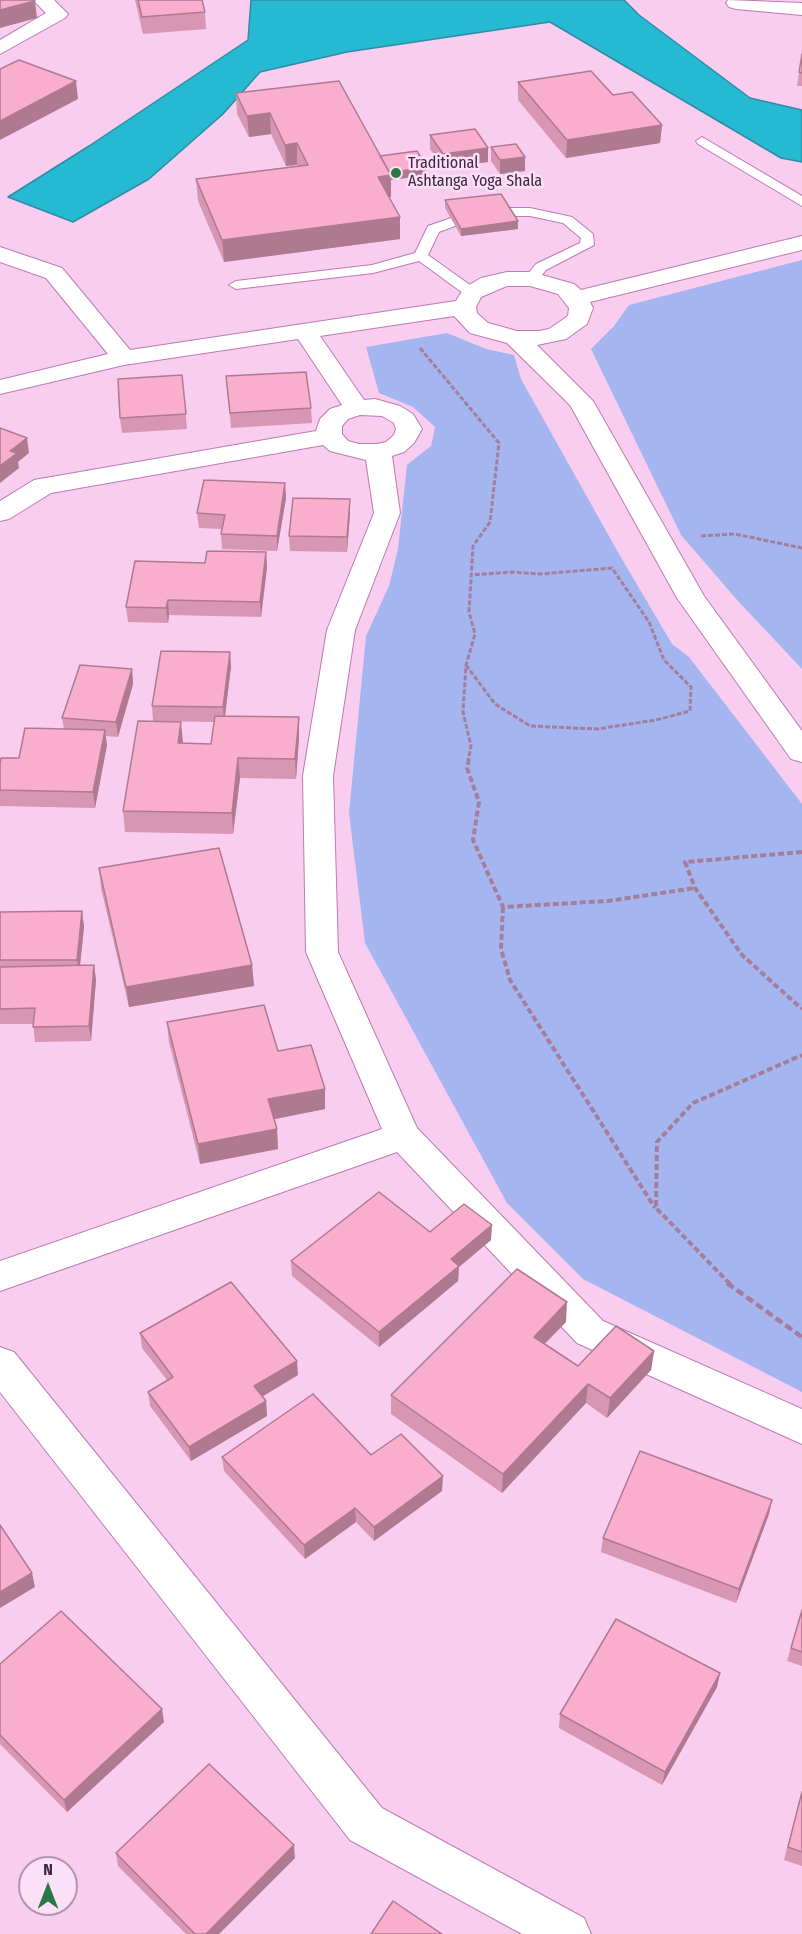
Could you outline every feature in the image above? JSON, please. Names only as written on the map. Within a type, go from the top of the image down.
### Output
[{"type":"street","points":[[0,48],[58,14],[43,0]]},
{"type":"street","points":[[736,3],[802,9]]},
{"type":"street","points":[[576,298],[802,243]]},
{"type":"street","points":[[0,254],[54,273],[124,358]]},
{"type":"street","points":[[0,387],[124,358],[305,331],[468,300],[489,284],[507,279],[531,279],[558,286],[576,298],[581,308],[579,319],[569,328],[539,338],[516,339],[479,328],[466,315],[468,300]]},
{"type":"street","points":[[305,331],[357,408]]},
{"type":"street","points":[[516,339],[580,401],[691,598],[802,752]]},
{"type":"street","points":[[375,407],[392,411],[404,419],[409,429],[405,438],[395,447],[378,452],[348,449],[339,446],[329,436],[329,424],[339,414],[357,408],[375,407]]},
{"type":"street","points":[[0,513],[43,486],[329,436]]},
{"type":"street","points":[[378,452],[387,513],[341,630],[318,776],[322,952],[403,1136],[590,1332],[802,1426]]},
{"type":"street","points":[[0,1276],[403,1136]]},
{"type":"street","points":[[0,1363],[366,1824],[568,1934]]},
{"type":"lane","points":[[702,141],[802,202]]},
{"type":"lane","points":[[236,285],[373,269],[421,256],[434,229],[480,212],[530,212],[567,220],[588,237],[587,245],[541,267],[531,279]]},
{"type":"lane","points":[[421,256],[468,300]]},
{"type":"path","points":[[413,339],[499,443],[490,522],[473,546],[469,612],[476,633],[466,665],[463,712],[471,746],[467,768],[479,802],[473,840],[503,907],[501,949],[510,980],[656,1208],[725,1281],[802,1337]]},
{"type":"path","points":[[695,538],[735,534],[802,548]]},
{"type":"path","points":[[466,665],[495,704],[530,726],[597,729],[656,720],[690,711],[691,687],[664,660],[649,621],[612,568],[541,574],[512,572],[471,575]]},
{"type":"path","points":[[802,852],[686,862],[695,888],[742,955],[802,1010]]},
{"type":"path","points":[[503,907],[608,901],[695,888]]},
{"type":"path","points":[[656,1208],[657,1142],[693,1103],[802,1055]]},
{"type":"shaded area","points":[[251,0],[624,0],[639,15],[750,98],[802,110],[802,162],[781,158],[550,22],[347,52],[260,72],[223,114],[149,179],[73,222],[8,197],[248,40]]},
{"type":"shaded area","points":[[802,260],[802,669],[738,601],[681,535],[591,349],[614,326],[629,305]]},
{"type":"shaded area","points":[[447,333],[486,349],[514,355],[521,379],[672,644],[689,657],[802,804],[802,1392],[583,1279],[507,1203],[365,943],[349,813],[366,636],[389,586],[398,549],[407,465],[431,446],[435,427],[413,407],[379,393],[366,347]]},
{"type":"building","points":[[0,0],[34,0],[35,1],[0,10]]},
{"type":"building","points":[[138,0],[202,0],[205,12],[142,17]]},
{"type":"building","points":[[802,54],[802,73],[799,72]]},
{"type":"building","points":[[19,60],[76,81],[0,121],[0,69]]},
{"type":"building","points":[[591,71],[613,95],[632,92],[662,125],[567,140],[518,82]]},
{"type":"building","points":[[339,81],[391,175],[378,177],[400,217],[222,240],[196,179],[308,165],[297,143],[285,145],[270,113],[247,116],[236,93]]},
{"type":"building","points":[[475,129],[488,148],[443,154],[430,135]]},
{"type":"building","points":[[516,144],[525,157],[500,160],[491,147]]},
{"type":"building","points":[[417,151],[427,168],[389,172],[380,156]]},
{"type":"building","points":[[501,194],[518,221],[461,229],[445,200]]},
{"type":"building","points":[[306,372],[311,408],[230,413],[226,376]]},
{"type":"building","points":[[182,375],[186,414],[120,418],[118,379]]},
{"type":"building","points":[[0,428],[27,438],[10,451],[17,453],[0,466]]},
{"type":"building","points":[[204,480],[285,483],[277,536],[221,534],[225,515],[197,513]]},
{"type":"building","points":[[293,498],[350,499],[347,537],[289,536]]},
{"type":"building","points":[[207,551],[266,552],[260,602],[168,600],[166,608],[126,607],[135,561],[205,563]]},
{"type":"building","points":[[161,651],[230,652],[223,707],[152,706]]},
{"type":"building","points":[[80,665],[132,669],[116,722],[62,718]]},
{"type":"building","points":[[215,716],[299,717],[295,759],[238,758],[232,813],[123,811],[138,721],[181,722],[178,743],[211,744]]},
{"type":"building","points":[[25,728],[105,730],[93,792],[0,790],[1,758],[19,758]]},
{"type":"building","points":[[219,848],[252,965],[126,987],[99,868]]},
{"type":"building","points":[[82,911],[77,960],[0,960],[0,912]]},
{"type":"building","points":[[94,965],[89,1026],[33,1027],[35,1008],[0,1009],[0,967]]},
{"type":"building","points":[[264,1005],[278,1051],[311,1045],[325,1089],[268,1099],[277,1129],[198,1144],[167,1022]]},
{"type":"building","points":[[379,1192],[430,1232],[464,1204],[492,1225],[451,1259],[459,1266],[379,1332],[291,1261]]},
{"type":"building","points":[[517,1269],[567,1302],[534,1337],[578,1366],[616,1326],[654,1351],[610,1398],[588,1384],[503,1474],[391,1395]]},
{"type":"building","points":[[231,1282],[297,1361],[254,1386],[266,1401],[189,1447],[148,1392],[173,1377],[140,1333]]},
{"type":"building","points":[[313,1394],[371,1455],[401,1434],[443,1476],[374,1527],[355,1508],[304,1545],[222,1457]]},
{"type":"building","points":[[640,1451],[772,1500],[739,1589],[603,1538]]},
{"type":"building","points":[[0,1525],[32,1573],[0,1592]]},
{"type":"building","points":[[802,1610],[802,1652],[791,1648]]},
{"type":"building","points":[[61,1611],[162,1709],[64,1800],[0,1735],[0,1664]]},
{"type":"building","points":[[616,1619],[720,1673],[665,1772],[560,1714]]},
{"type":"building","points":[[209,1764],[294,1845],[206,1934],[195,1934],[116,1853]]},
{"type":"building","points":[[802,1792],[802,1852],[788,1847]]},
{"type":"building","points":[[393,1901],[442,1934],[371,1934]]},
{"type":"place","name":"Traditional Ashtanga Yoga Shala","points":[[396,173]]}]
